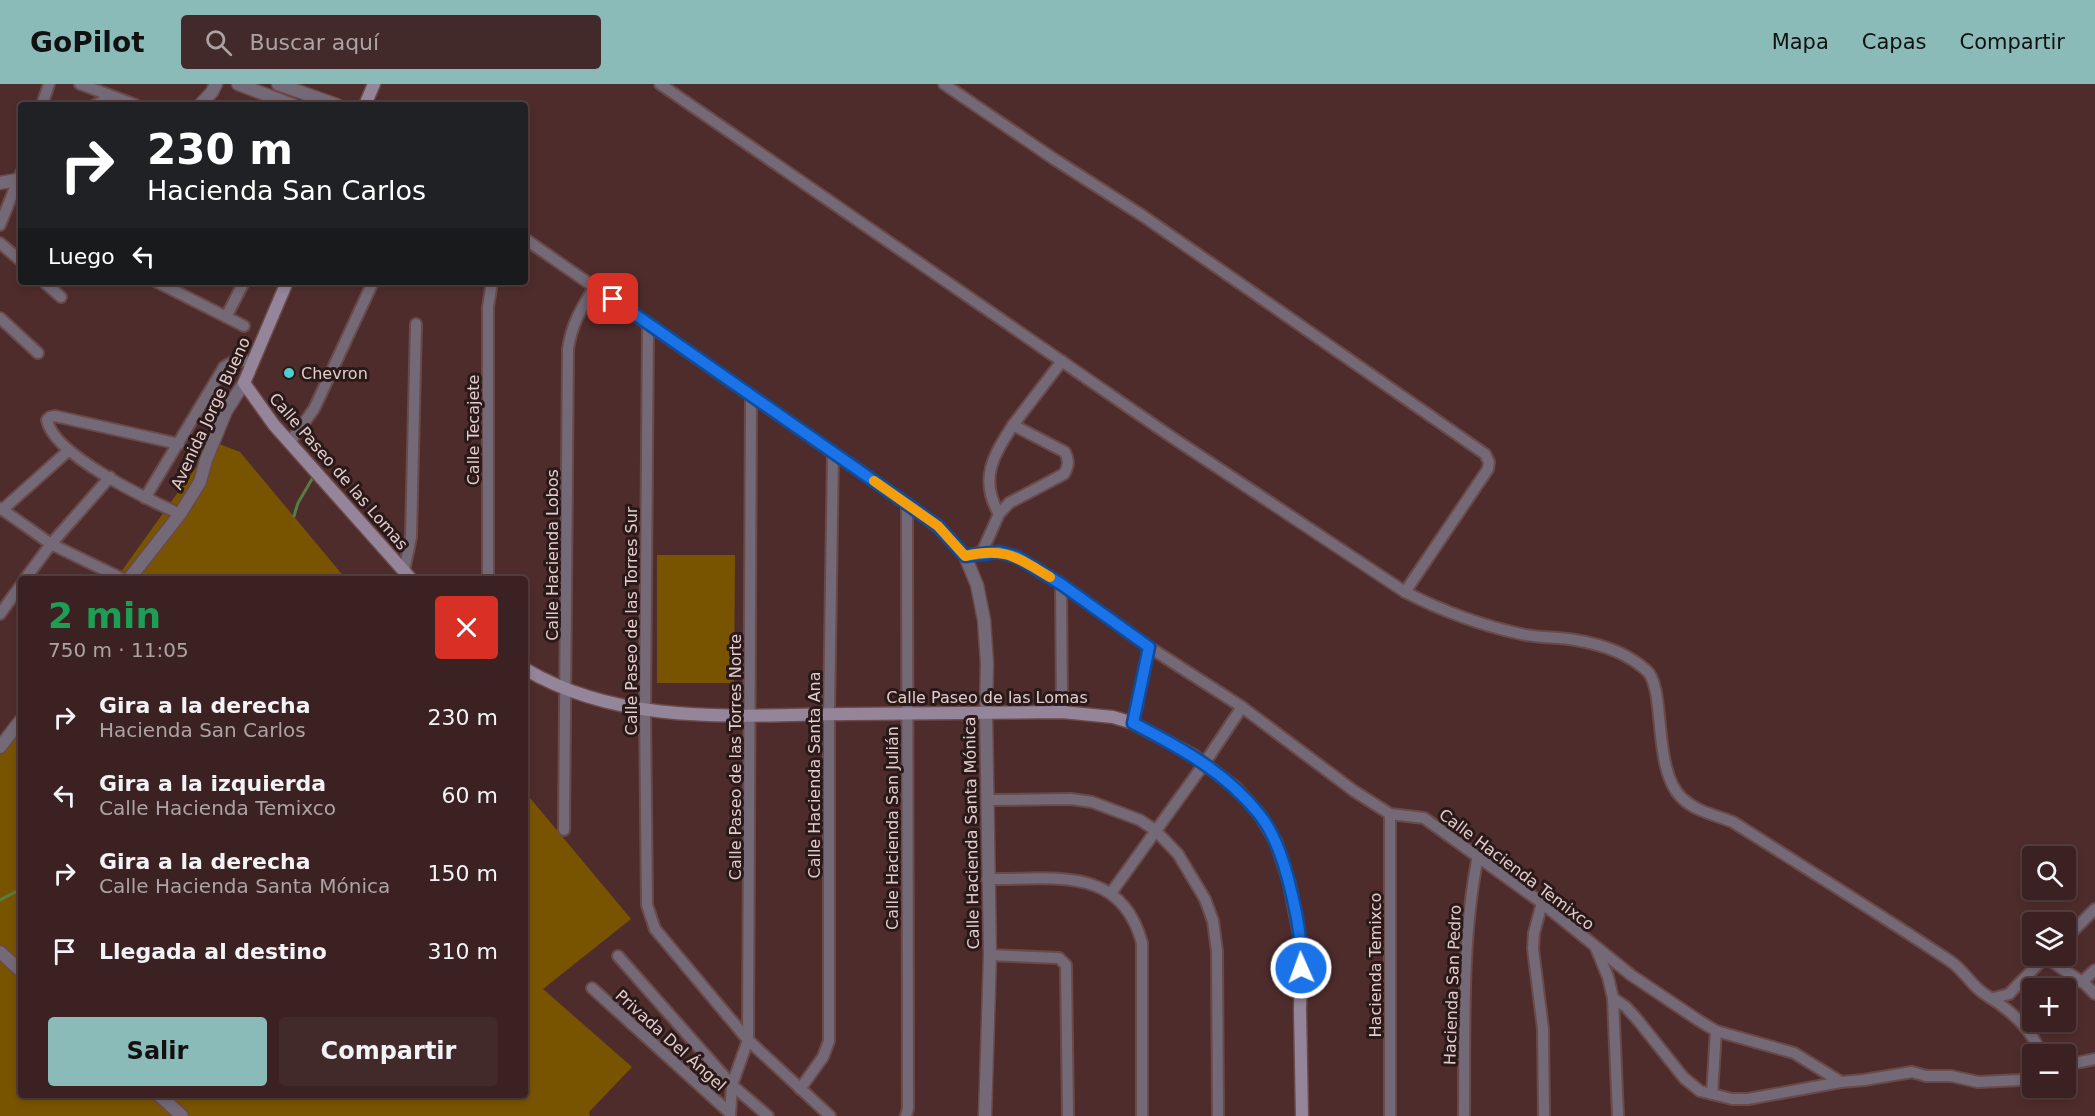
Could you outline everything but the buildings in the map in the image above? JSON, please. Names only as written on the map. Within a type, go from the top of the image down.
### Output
[{"type":"main road","points":[[366,102],[374,84]]},
{"type":"main road","name":"Avenida Jorge Bueno","points":[[244,383],[286,285]]},
{"type":"main road","name":"Calle Paseo de las Lomas","points":[[244,383],[274,425],[407,575]]},
{"type":"main road","name":"Calle Paseo de las Lomas","points":[[528,670],[566,689],[621,706],[645,710],[750,716],[986,712],[1094,714],[1133,723],[1193,755],[1236,789],[1260,815],[1276,842],[1289,882],[1302,948],[1300,1009],[1302,1116]]},
{"type":"street","points":[[43,102],[49,84]]},
{"type":"street","points":[[80,84],[127,102]]},
{"type":"street","points":[[203,102],[216,84]]},
{"type":"street","points":[[238,84],[284,102]]},
{"type":"street","points":[[273,98],[278,84],[329,102]]},
{"type":"street","points":[[660,84],[1173,438],[1405,592],[1438,609],[1474,622],[1523,635],[1575,640],[1602,646],[1634,661],[1649,672],[1656,692],[1663,756],[1672,782],[1681,798],[1697,809],[1732,822],[1953,963],[1986,995],[1994,998],[2017,1018],[2037,1044]]},
{"type":"street","points":[[944,84],[1143,216],[1485,454],[1489,462],[1488,469],[1405,592]]},
{"type":"street","points":[[102,102],[107,95]]},
{"type":"street","points":[[0,183],[18,178]]},
{"type":"street","points":[[0,225],[18,182]]},
{"type":"street","name":"Calle Hacienda Santa Mónica","points":[[528,241],[938,526],[965,556],[977,585],[984,620],[987,663],[987,879],[990,955],[985,1116]]},
{"type":"street","points":[[0,243],[18,258]]},
{"type":"street","points":[[47,285],[61,297]]},
{"type":"street","points":[[226,317],[242,285]]},
{"type":"street","points":[[291,442],[314,409],[372,285]]},
{"type":"street","name":"Calle Tecajete","points":[[488,576],[488,307],[492,285]]},
{"type":"street","name":"Calle Hacienda Lobos","points":[[564,830],[568,349],[571,330],[577,315],[595,286]]},
{"type":"street","points":[[178,287],[244,326]]},
{"type":"street","points":[[0,318],[38,352]]},
{"type":"street","points":[[407,575],[411,537],[416,324]]},
{"type":"street","name":"Calle Paseo de las Torres Sur","points":[[648,324],[645,710],[647,905],[649,917],[655,929],[748,1040]]},
{"type":"street","points":[[145,498],[224,367],[236,360],[251,362]]},
{"type":"street","points":[[999,514],[991,500],[988,478],[1000,446],[1013,425],[1062,361]]},
{"type":"street","name":"Avenida Jorge Bueno","points":[[131,576],[180,514],[200,482],[206,460],[226,411],[244,383]]},
{"type":"street","name":"Calle Paseo de las Torres Norte","points":[[730,1115],[732,1085],[748,1040],[751,395]]},
{"type":"street","points":[[179,444],[55,416],[47,420],[48,426],[68,451],[145,498],[180,514]]},
{"type":"street","points":[[982,552],[999,514],[1009,502],[1064,474],[1068,466],[1069,460],[1065,452],[1013,425]]},
{"type":"street","points":[[68,451],[1,509],[51,544],[117,576]]},
{"type":"street","name":"Calle Hacienda Santa Ana","points":[[800,1089],[823,1057],[829,1041],[832,452]]},
{"type":"street","points":[[27,576],[51,544],[110,477]]},
{"type":"street","name":"Calle Hacienda San Julián","points":[[906,1116],[909,1108],[907,504]]},
{"type":"street","name":"Calle Hacienda Temixco","points":[[965,556],[982,552],[999,552],[1017,557],[1061,584],[1149,647],[1242,706],[1341,782],[1390,814],[1424,818],[1542,903],[1631,975],[1716,1031],[1794,1053],[1841,1082]]},
{"type":"street","points":[[1061,584],[1062,712]]},
{"type":"street","points":[[0,614],[4,598],[18,587]]},
{"type":"street","points":[[1133,723],[1149,647]]},
{"type":"street","points":[[1111,893],[1204,764],[1242,706]]},
{"type":"street","points":[[2,740],[18,723]]},
{"type":"street","points":[[987,800],[1071,799],[1092,802],[1140,820],[1155,830],[1178,854],[1192,874],[1213,921],[1217,951],[1218,1116]]},
{"type":"street","name":"Hacienda Temixco","points":[[1390,814],[1390,1116]]},
{"type":"street","name":"Hacienda San Pedro","points":[[1464,1116],[1467,930],[1470,896],[1478,856]]},
{"type":"street","points":[[987,879],[1087,881],[1111,893],[1128,910],[1137,925],[1142,943],[1142,1116]]},
{"type":"street","points":[[1542,903],[1534,933],[1533,949],[1543,1029],[1544,1116]]},
{"type":"street","points":[[2076,928],[2095,909]]},
{"type":"street","points":[[1594,945],[1608,977],[1613,998],[1618,1116]]},
{"type":"street","points":[[0,952],[18,968]]},
{"type":"street","points":[[990,955],[1059,958],[1066,965],[1068,1116]]},
{"type":"street","points":[[618,956],[732,1085],[768,1116]]},
{"type":"street","points":[[1994,998],[2009,994],[2036,966]]},
{"type":"street","points":[[2060,966],[2095,994]]},
{"type":"street","points":[[2082,982],[2095,970]]},
{"type":"street","name":"Privada Del Ángel","points":[[592,988],[730,1115]]},
{"type":"street","points":[[1613,998],[1636,1018],[1684,1078],[1700,1091],[1732,1099],[1748,1099],[1912,1072],[1926,1076],[1951,1076],[1978,1082],[2022,1079]]},
{"type":"street","points":[[1712,1094],[1716,1031]]},
{"type":"street","points":[[748,1040],[830,1116]]},
{"type":"street","points":[[2076,1063],[2095,1059]]},
{"type":"street","points":[[162,1098],[182,1116]]},
{"type":"shaded area","points":[[214,442],[240,452],[343,576],[118,576]]},
{"type":"shaded area","points":[[657,555],[735,555],[734,683],[657,683]]},
{"type":"shaded area","points":[[18,715],[18,1098],[528,1098],[528,796],[631,919],[543,989],[632,1067],[589,1112],[590,1116],[0,1116],[0,741]]},
{"type":"waterway","points":[[294,516],[298,503],[312,479]]},
{"type":"waterway","points":[[0,900],[18,891]]},
{"type":"slow traffic","points":[[874,481],[938,526],[965,556],[982,552],[999,552],[1017,557],[1050,577]]},
{"type":"place","name":"Chevron","points":[[289,373]]},
{"type":"route","points":[[613,299],[938,526],[965,556],[982,552],[999,552],[1017,557],[1061,584],[1149,647],[1133,723],[1193,755],[1236,789],[1260,815],[1276,842],[1289,882],[1302,948],[1301,968]]}]
